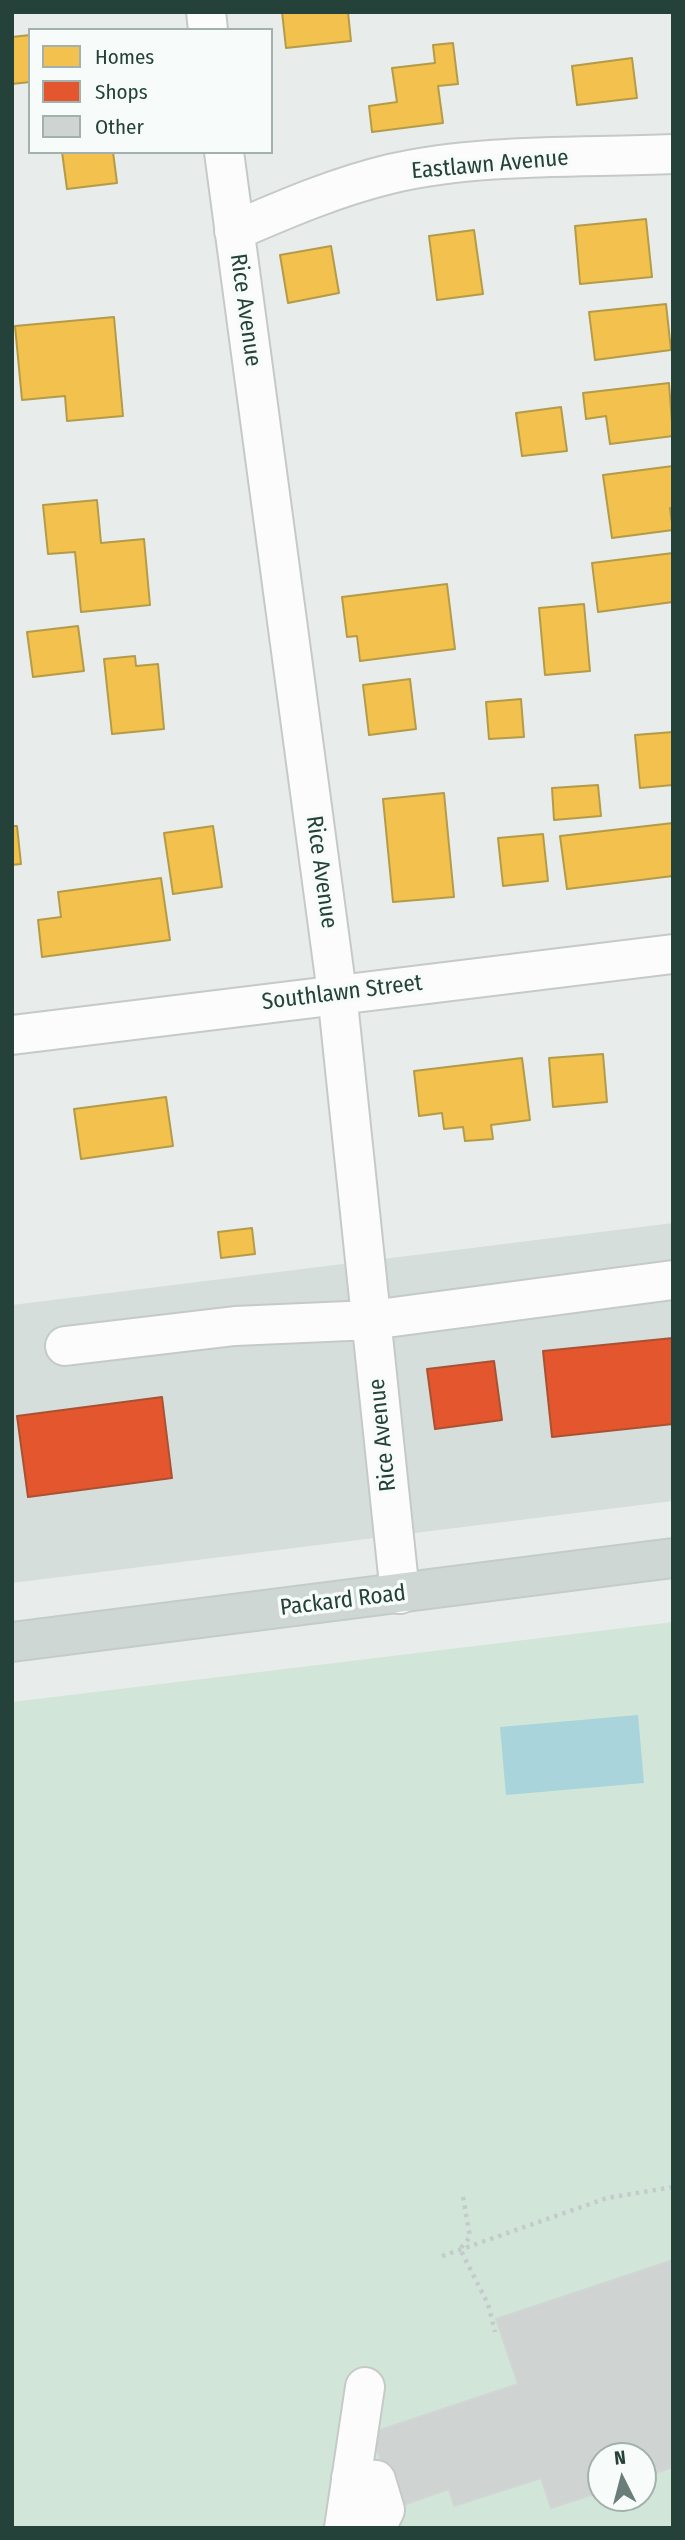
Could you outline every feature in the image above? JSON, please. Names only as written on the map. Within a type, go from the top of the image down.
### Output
[{"type":"main road","name":"Packard Road","points":[[12,1642],[673,1559]]},
{"type":"street","name":"Rice Avenue","points":[[224,154],[337,993],[400,1594]]},
{"type":"street","name":"Eastlawn Avenue","points":[[234,231],[318,195],[391,173],[475,162],[673,154]]},
{"type":"street","name":"Southlawn Street","points":[[12,1035],[337,993],[673,954]]},
{"type":"street","points":[[65,1346],[235,1326],[371,1320],[673,1280]]},
{"type":"street","points":[[362,2526],[351,2478],[365,2387]]},
{"type":"path","points":[[442,2256],[607,2198],[673,2187]]},
{"type":"path","points":[[460,2249],[470,2237],[463,2197]]},
{"type":"path","points":[[460,2249],[488,2304],[495,2332]]},
{"type":"shaded area","points":[[673,1223],[673,1501],[12,1583],[12,1305]]},
{"type":"green space","points":[[673,1622],[673,2528],[12,2528],[12,1702]]},
{"type":"water","points":[[638,1715],[644,1783],[506,1795],[500,1727]]},
{"type":"building: Homes","points":[[282,12],[348,12],[351,41],[286,48]]},
{"type":"building: Homes","points":[[28,35],[28,82],[12,84],[12,37]]},
{"type":"building: Homes","points":[[453,43],[458,84],[438,86],[443,123],[372,132],[369,106],[397,102],[392,68],[435,63],[433,45]]},
{"type":"building: Homes","points":[[632,58],[637,98],[577,105],[572,66]]},
{"type":"building: Homes","points":[[62,154],[113,154],[117,183],[67,189]]},
{"type":"building: Homes","points":[[646,219],[652,277],[580,284],[575,226]]},
{"type":"building: Homes","points":[[474,230],[483,294],[437,300],[429,236]]},
{"type":"building: Homes","points":[[331,246],[339,293],[288,303],[280,255]]},
{"type":"building: Homes","points":[[666,304],[671,350],[595,360],[589,312]]},
{"type":"building: Homes","points":[[114,317],[123,416],[67,421],[65,396],[22,400],[15,326]]},
{"type":"building: Homes","points":[[669,383],[673,436],[610,444],[606,416],[586,419],[583,393]]},
{"type":"building: Homes","points":[[561,407],[567,451],[522,456],[516,413]]},
{"type":"building: Homes","points":[[673,466],[673,508],[670,508],[673,530],[612,538],[603,475]]},
{"type":"building: Homes","points":[[97,500],[101,543],[144,539],[150,605],[81,612],[75,552],[48,554],[43,505]]},
{"type":"building: Homes","points":[[673,553],[673,602],[598,612],[592,563]]},
{"type":"building: Homes","points":[[447,584],[455,649],[360,661],[357,636],[347,637],[342,597]]},
{"type":"building: Homes","points":[[584,604],[590,671],[545,675],[539,608]]},
{"type":"building: Homes","points":[[78,626],[84,671],[33,677],[27,632]]},
{"type":"building: Homes","points":[[135,656],[136,666],[158,664],[164,729],[112,734],[104,659]]},
{"type":"building: Homes","points":[[410,679],[416,729],[369,735],[363,685]]},
{"type":"building: Homes","points":[[521,699],[524,737],[489,739],[486,702]]},
{"type":"building: Homes","points":[[673,732],[673,785],[640,788],[635,735]]},
{"type":"building: Homes","points":[[598,785],[601,816],[554,820],[552,788]]},
{"type":"building: Homes","points":[[444,793],[454,897],[393,902],[383,799]]},
{"type":"building: Homes","points":[[673,823],[673,876],[567,889],[560,836]]},
{"type":"building: Homes","points":[[12,826],[17,826],[21,864],[12,865]]},
{"type":"building: Homes","points":[[213,826],[222,887],[173,894],[164,833]]},
{"type":"building: Homes","points":[[543,834],[548,881],[503,886],[498,838]]},
{"type":"building: Homes","points":[[161,878],[170,940],[42,957],[38,920],[61,917],[58,892]]},
{"type":"building: Homes","points":[[603,1054],[607,1102],[553,1107],[549,1058]]},
{"type":"building: Homes","points":[[522,1058],[530,1120],[491,1125],[493,1139],[465,1141],[463,1127],[444,1129],[442,1113],[419,1116],[414,1071]]},
{"type":"building: Homes","points":[[166,1097],[173,1146],[81,1159],[74,1109]]},
{"type":"building: Homes","points":[[252,1228],[255,1254],[221,1258],[218,1232]]},
{"type":"building: Shops","points":[[673,1338],[673,1424],[552,1437],[543,1351]]},
{"type":"building: Shops","points":[[494,1361],[502,1420],[435,1429],[427,1369]]},
{"type":"building: Shops","points":[[162,1397],[172,1478],[28,1497],[17,1416]]},
{"type":"building: Other","points":[[673,2260],[673,2467],[657,2472],[657,2442],[587,2442],[587,2496],[551,2508],[541,2478],[454,2506],[449,2489],[397,2507],[371,2433],[518,2384],[496,2319]]}]
